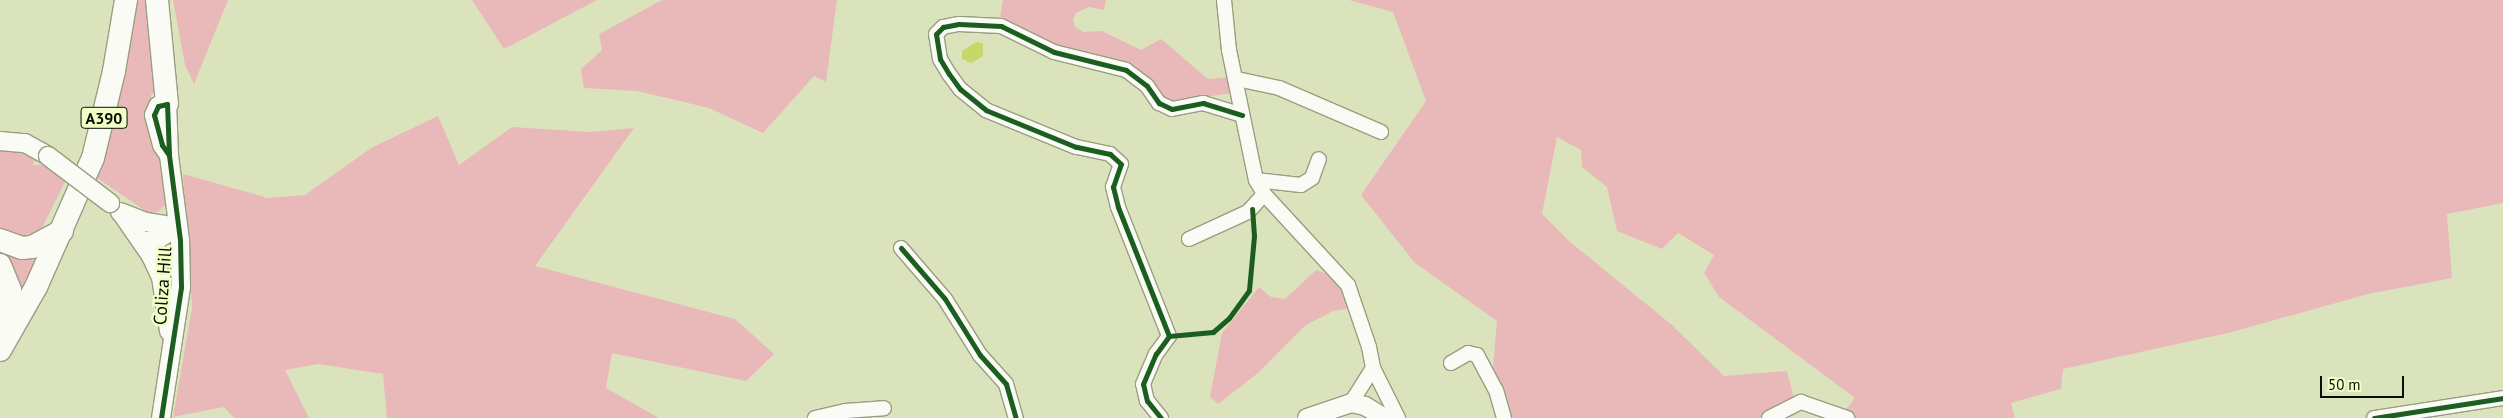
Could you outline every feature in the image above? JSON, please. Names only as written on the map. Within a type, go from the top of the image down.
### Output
[{"type":"highway","name":"A390","points":[[2,347],[36,287],[93,158],[114,71],[126,0]]},
{"type":"highway","points":[[157,0],[167,104]]},
{"type":"highway","points":[[0,240],[16,246],[32,247],[62,231]]},
{"type":"highway","points":[[0,265],[10,290],[2,347]]},
{"type":"street","points":[[1224,0],[1229,50],[1237,79],[1242,115],[1256,180],[1264,194],[1348,284],[1373,368],[1398,418]]},
{"type":"street","points":[[1161,418],[1147,401],[1143,384],[1156,354],[1169,336],[1118,207],[1113,187],[1121,164],[1110,154],[1076,147],[986,110],[960,89],[949,74],[940,59],[936,34],[943,27],[959,24],[1001,26],[1061,54],[1126,70],[1147,86],[1159,103],[1172,109],[1203,103],[1242,115]]},
{"type":"street","points":[[1237,79],[1280,88],[1381,132]]},
{"type":"street","name":"Coliza Hill","points":[[161,418],[181,287],[169,156],[162,145],[154,115],[158,106],[167,104]]},
{"type":"street","points":[[0,142],[25,143],[48,156],[116,208],[142,233],[161,277],[172,341]]},
{"type":"street","points":[[1256,180],[1302,185],[1312,178],[1319,159]]},
{"type":"street","points":[[1189,239],[1248,212],[1264,194]]},
{"type":"street","points":[[142,233],[177,227]]},
{"type":"street","points":[[900,248],[945,299],[980,355],[1006,384],[1016,418]]},
{"type":"street","points":[[1451,362],[1468,353],[1476,355],[1496,390],[1504,418]]},
{"type":"street","points":[[1351,403],[1373,368]]},
{"type":"street","points":[[2374,418],[2503,398]]},
{"type":"street","points":[[1769,418],[1801,402],[1847,418]]},
{"type":"street","points":[[1307,418],[1351,403],[1365,406],[1385,418]]},
{"type":"street","points":[[816,418],[845,411],[884,408]]},
{"type":"shaded area","points":[[134,0],[148,0],[152,71],[158,78],[157,89],[151,95],[167,203],[159,211],[150,214],[94,176]]},
{"type":"shaded area","points":[[173,0],[228,0],[194,84],[185,65]]},
{"type":"shaded area","points":[[472,0],[597,0],[504,49]]},
{"type":"shaded area","points":[[662,0],[837,0],[826,82],[814,76],[763,133],[709,108],[637,91],[584,88],[581,69],[602,50],[599,34]]},
{"type":"shaded area","points":[[1003,0],[1106,0],[1104,10],[1089,7],[1076,13],[1073,20],[1075,27],[1083,32],[1102,31],[1141,50],[1161,39],[1208,79],[1230,77],[1232,93],[1176,101],[1164,98],[1141,72],[1127,63],[1054,45],[1000,17]]},
{"type":"shaded area","points":[[1349,0],[2503,0],[2503,203],[2447,214],[2452,278],[2368,294],[2232,332],[2063,369],[2061,389],[2011,403],[2015,418],[1839,418],[1855,398],[1719,297],[1704,273],[1714,255],[1678,233],[1662,249],[1617,231],[1607,187],[1582,167],[1581,150],[1557,137],[1542,214],[1569,241],[1672,325],[1724,376],[1787,371],[1794,398],[1768,418],[1510,418],[1493,367],[1497,321],[1415,263],[1361,195],[1426,101],[1393,12]]},
{"type":"shaded area","points":[[976,42],[983,43],[983,56],[971,63],[962,59],[962,51]]},
{"type":"shaded area","points":[[438,116],[459,165],[512,127],[589,132],[634,128],[535,266],[735,319],[774,354],[746,381],[612,353],[606,388],[659,418],[387,418],[383,374],[318,364],[285,370],[309,418],[234,418],[224,407],[173,417],[192,308],[183,174],[268,198],[305,195],[371,148]]},
{"type":"shaded area","points":[[20,146],[37,155],[33,165],[45,165],[66,180],[41,230],[23,236],[0,228],[0,147]]},
{"type":"shaded area","points":[[167,237],[174,273],[174,316],[150,243]]},
{"type":"shaded area","points":[[0,245],[38,255],[21,290],[0,255]]},
{"type":"shaded area","points":[[1316,270],[1330,275],[1340,285],[1352,308],[1333,311],[1306,325],[1258,373],[1218,404],[1210,397],[1222,333],[1259,287],[1271,297],[1285,299]]},
{"type":"cycle path","points":[[1169,336],[1118,207],[1113,187],[1121,164],[1110,154],[1076,147],[986,110],[960,89],[949,74],[940,59],[936,34],[943,27],[959,24],[1001,26],[1054,52],[1126,70],[1147,86],[1159,103],[1172,109],[1203,103],[1242,115]]},
{"type":"cycle path","points":[[161,418],[181,287],[180,240],[169,155],[167,104],[158,106],[154,115],[162,145],[169,155]]},
{"type":"cycle path","points":[[1169,336],[1213,332],[1229,318],[1249,290],[1254,236],[1252,209]]},
{"type":"cycle path","points":[[901,248],[945,299],[980,355],[1006,384],[1016,418]]},
{"type":"cycle path","points":[[1161,418],[1147,401],[1143,384],[1156,354],[1169,336]]},
{"type":"cycle path","points":[[2374,418],[2503,398]]}]
